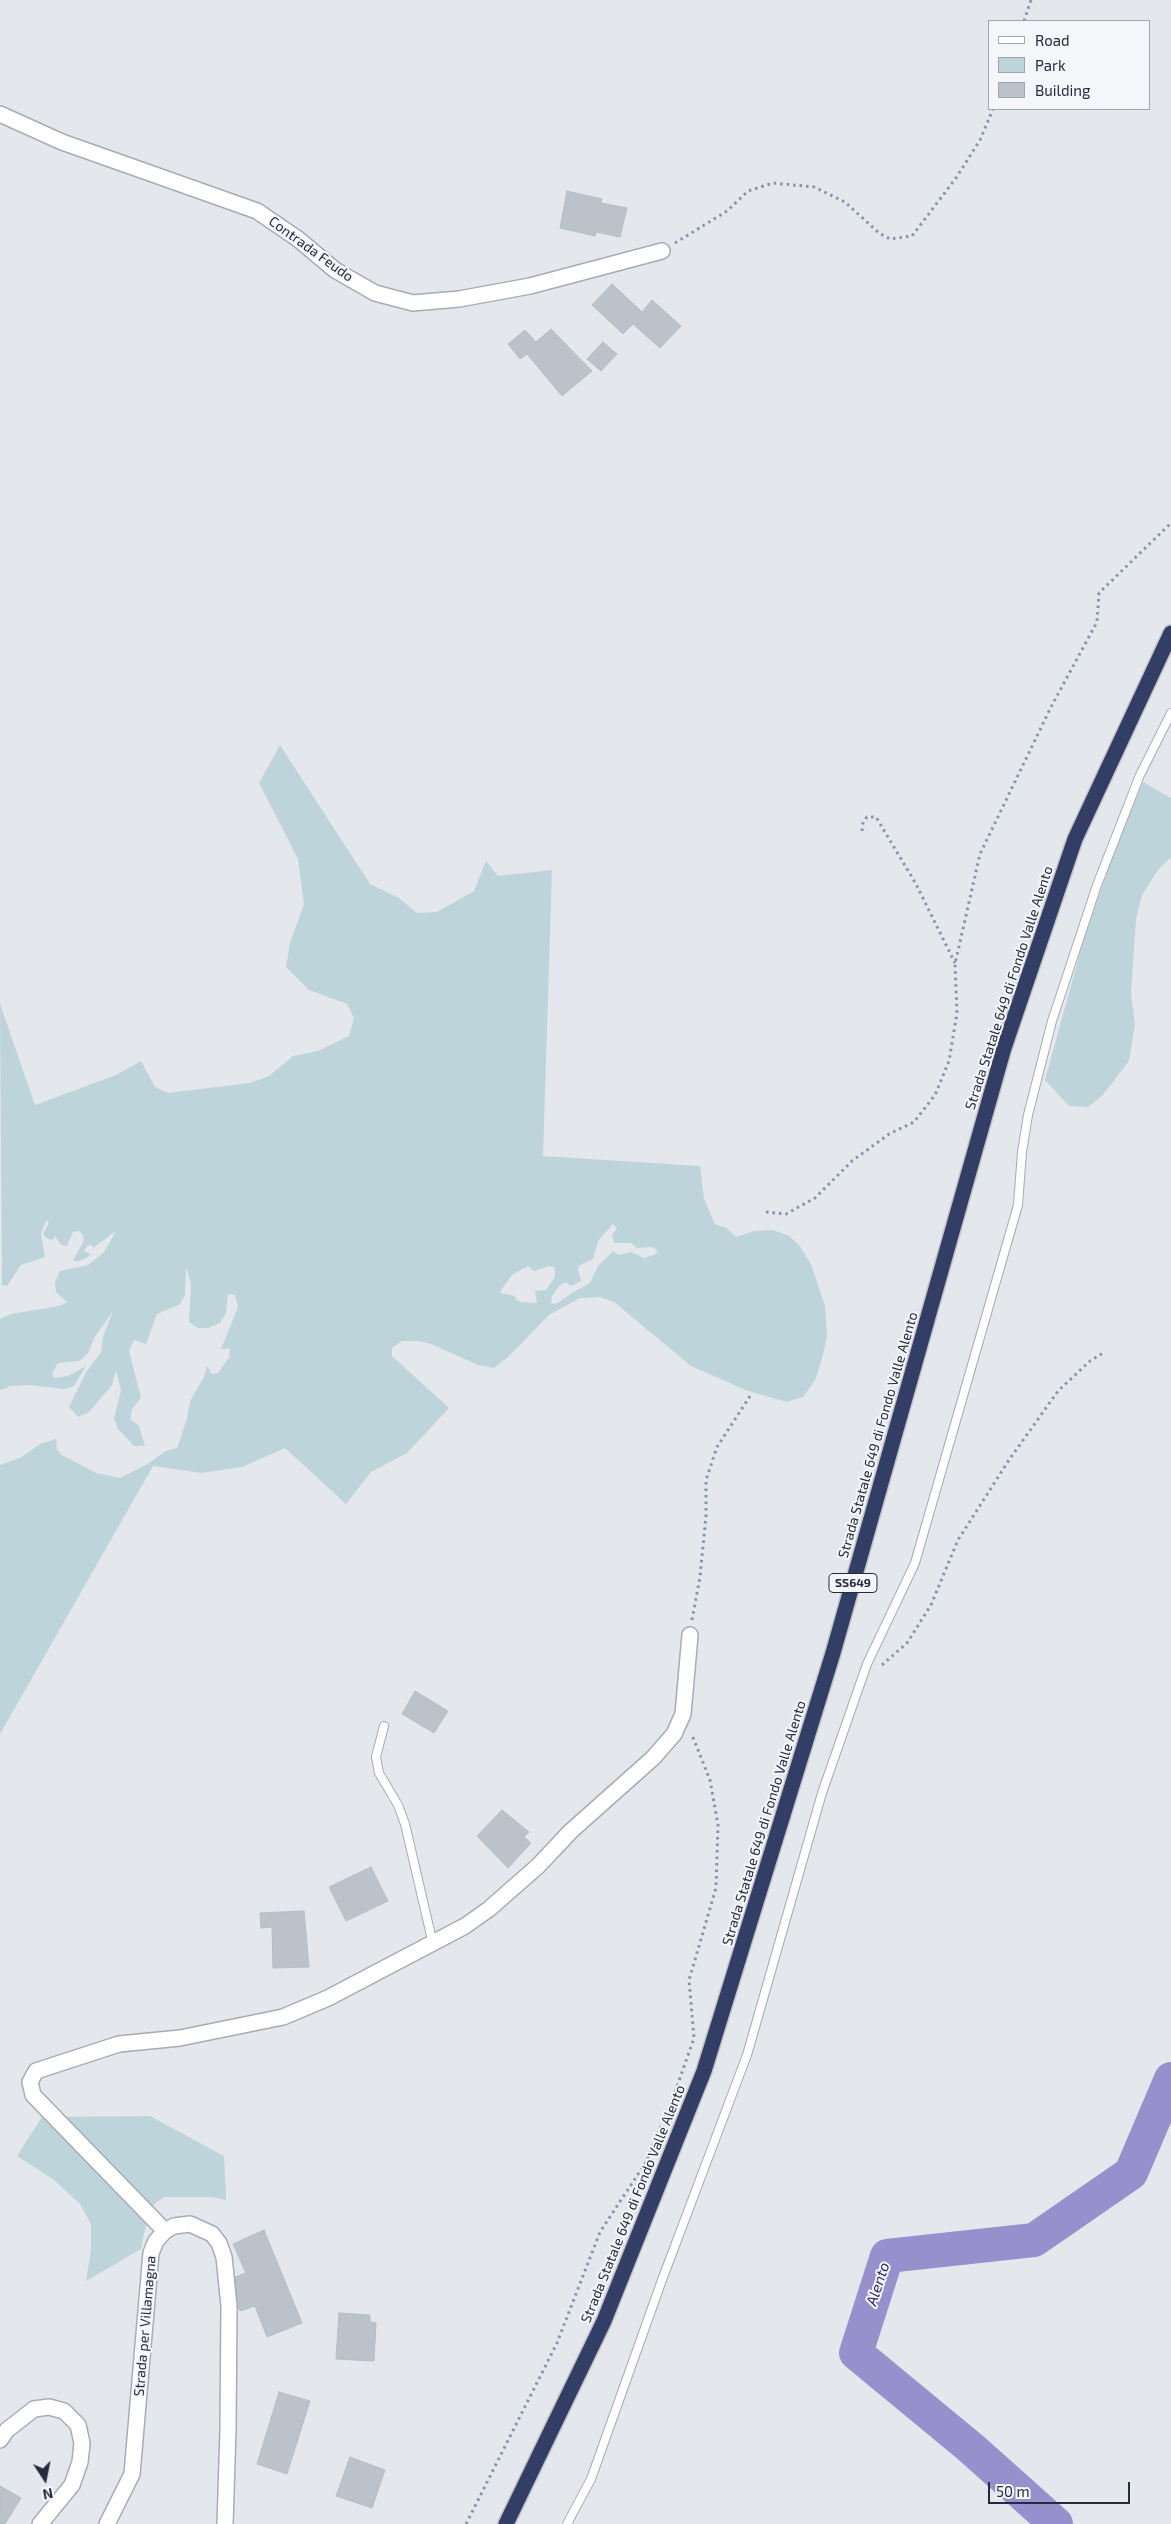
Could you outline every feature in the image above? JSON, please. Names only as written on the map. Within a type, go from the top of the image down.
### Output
[{"type":"highway","name":"Strada Statale 649 di Fondo Valle Alento","points":[[506,2524],[604,2321],[704,2071],[833,1653],[1004,1048],[1075,839],[1171,633]]},
{"type":"street","name":"Contrada Feudo","points":[[0,114],[62,142],[257,211],[298,238],[335,270],[376,293],[414,303],[459,299],[530,286],[662,251]]},
{"type":"street","points":[[224,2524],[228,2430],[229,2306],[224,2257],[220,2243],[212,2234],[198,2225],[174,2226],[165,2231],[33,2096],[30,2082],[36,2071],[119,2044],[180,2038],[283,2017],[328,1998],[433,1944],[489,1909],[538,1866],[571,1832],[653,1758],[674,1734],[684,1714],[690,1635]]},
{"type":"street","name":"Strada per Villamagna","points":[[107,2524],[132,2474],[148,2265],[156,2241],[165,2231]]},
{"type":"street","points":[[0,2440],[7,2430],[34,2409],[49,2407],[64,2411],[78,2425],[82,2443],[80,2462],[72,2485],[40,2524]]},
{"type":"lane","points":[[567,2524],[591,2479],[662,2280],[747,2055],[822,1793],[860,1683],[867,1664],[915,1563],[1018,1205],[1022,1152],[1028,1115],[1052,1021],[1097,885],[1140,775],[1171,713]]},
{"type":"lane","points":[[384,1726],[376,1757],[379,1773],[398,1805],[405,1824],[433,1944]]},
{"type":"path","points":[[1024,20],[1031,0]]},
{"type":"path","points":[[662,251],[727,211],[748,191],[773,183],[814,187],[844,202],[878,233],[890,239],[912,236],[956,178],[980,140],[993,110]]},
{"type":"path","points":[[766,1212],[786,1214],[800,1208],[822,1192],[852,1161],[889,1134],[914,1122],[935,1095],[949,1060],[957,1013],[955,964],[980,854],[1050,707],[1097,622],[1099,593],[1171,523]]},
{"type":"path","points":[[862,831],[863,822],[867,817],[876,817],[916,884],[955,964]]},
{"type":"path","points":[[860,1683],[907,1643],[931,1605],[958,1540],[1008,1460],[1058,1392],[1090,1361],[1103,1353]]},
{"type":"path","points":[[690,1635],[700,1577],[706,1516],[706,1480],[717,1447],[752,1393]]},
{"type":"path","points":[[466,2524],[557,2342],[600,2232],[646,2162],[673,2098],[694,2038],[689,1980],[716,1888],[718,1825],[710,1780],[684,1714]]},
{"type":"green space","points":[[280,745],[370,884],[399,898],[417,913],[437,912],[474,891],[486,861],[498,876],[552,870],[543,1156],[700,1166],[704,1199],[715,1224],[726,1228],[736,1237],[754,1231],[773,1230],[789,1236],[799,1245],[811,1264],[825,1306],[827,1336],[822,1359],[815,1380],[803,1397],[787,1402],[748,1391],[691,1366],[614,1302],[600,1297],[580,1298],[549,1315],[509,1356],[494,1368],[478,1365],[431,1344],[418,1341],[402,1341],[392,1348],[392,1356],[449,1408],[407,1453],[371,1472],[346,1504],[285,1448],[242,1467],[202,1473],[153,1466],[0,1734],[0,1465],[20,1458],[40,1444],[56,1439],[57,1450],[62,1455],[96,1473],[120,1478],[146,1465],[166,1451],[177,1448],[187,1419],[190,1401],[204,1377],[207,1366],[212,1374],[218,1373],[229,1358],[230,1348],[221,1349],[238,1307],[235,1295],[228,1294],[226,1313],[220,1323],[208,1328],[198,1328],[189,1322],[191,1284],[186,1267],[185,1295],[180,1304],[157,1314],[146,1344],[134,1340],[129,1351],[141,1398],[132,1409],[130,1419],[139,1426],[145,1446],[134,1446],[118,1429],[114,1418],[121,1391],[116,1370],[112,1385],[89,1412],[78,1417],[69,1407],[85,1374],[101,1352],[103,1337],[113,1311],[94,1338],[88,1353],[79,1361],[58,1363],[52,1373],[54,1378],[68,1376],[86,1366],[74,1386],[64,1389],[31,1385],[11,1386],[0,1390],[0,1319],[11,1314],[59,1306],[67,1302],[56,1292],[55,1282],[60,1271],[88,1265],[104,1252],[116,1231],[93,1248],[92,1245],[87,1246],[84,1251],[90,1254],[88,1257],[77,1262],[73,1260],[84,1241],[83,1235],[79,1231],[73,1232],[67,1246],[61,1245],[55,1236],[53,1240],[48,1239],[43,1234],[49,1223],[46,1220],[41,1234],[45,1257],[21,1265],[7,1286],[2,1285],[0,1004],[35,1105],[116,1075],[141,1061],[155,1087],[168,1093],[250,1083],[269,1076],[293,1056],[318,1051],[349,1036],[354,1018],[347,1004],[309,990],[286,967],[290,943],[304,904],[298,859],[259,783]],"holes":[[[613,1224],[617,1228],[612,1235],[614,1243],[631,1243],[637,1248],[652,1247],[658,1251],[654,1255],[644,1258],[631,1252],[619,1255],[613,1251],[598,1266],[590,1283],[558,1303],[551,1304],[552,1296],[560,1285],[566,1282],[571,1286],[581,1281],[578,1269],[580,1265],[593,1259],[598,1241]],[[528,1266],[534,1271],[549,1266],[554,1267],[555,1277],[546,1290],[535,1291],[537,1303],[521,1302],[516,1300],[515,1296],[501,1293],[501,1290],[512,1275]]]},
{"type":"green space","points":[[1143,782],[1171,798],[1171,857],[1158,870],[1142,895],[1136,919],[1131,993],[1135,1024],[1129,1061],[1102,1096],[1088,1107],[1069,1106],[1045,1080],[1083,942],[1114,852]]},
{"type":"green space","points":[[150,2116],[224,2156],[226,2200],[212,2197],[165,2197],[154,2204],[144,2233],[141,2249],[86,2281],[91,2250],[91,2224],[80,2204],[54,2180],[17,2156],[42,2117]]},
{"type":"building","points":[[567,191],[602,199],[601,203],[627,208],[620,237],[596,232],[595,236],[560,228]]},
{"type":"building","points":[[612,284],[642,312],[652,300],[681,326],[660,348],[633,324],[623,334],[592,305]]},
{"type":"building","points":[[551,329],[592,371],[562,396],[527,354],[520,359],[508,344],[525,330],[536,342]]},
{"type":"building","points":[[603,342],[617,354],[601,371],[587,359]]},
{"type":"building","points":[[415,1691],[448,1711],[434,1733],[402,1714]]},
{"type":"building","points":[[502,1810],[529,1832],[524,1837],[531,1843],[508,1868],[477,1836]]},
{"type":"building","points":[[371,1867],[388,1901],[346,1921],[329,1887]]},
{"type":"building","points":[[304,1911],[309,1967],[273,1968],[272,1927],[261,1928],[260,1913]]},
{"type":"building","points":[[264,2230],[302,2323],[267,2337],[255,2306],[240,2311],[238,2306],[235,2277],[246,2273],[233,2244]]},
{"type":"building","points":[[339,2313],[370,2315],[370,2322],[376,2323],[374,2361],[336,2359]]},
{"type":"building","points":[[279,2392],[310,2401],[287,2474],[257,2464]]},
{"type":"building","points":[[350,2457],[385,2470],[372,2508],[336,2496]]},
{"type":"building","points":[[0,2486],[21,2498],[5,2524],[0,2524]]},
{"type":"waterway","name":"Alento","points":[[1056,2524],[971,2448],[856,2353],[887,2256],[1034,2240],[1131,2173],[1171,2079]]}]
